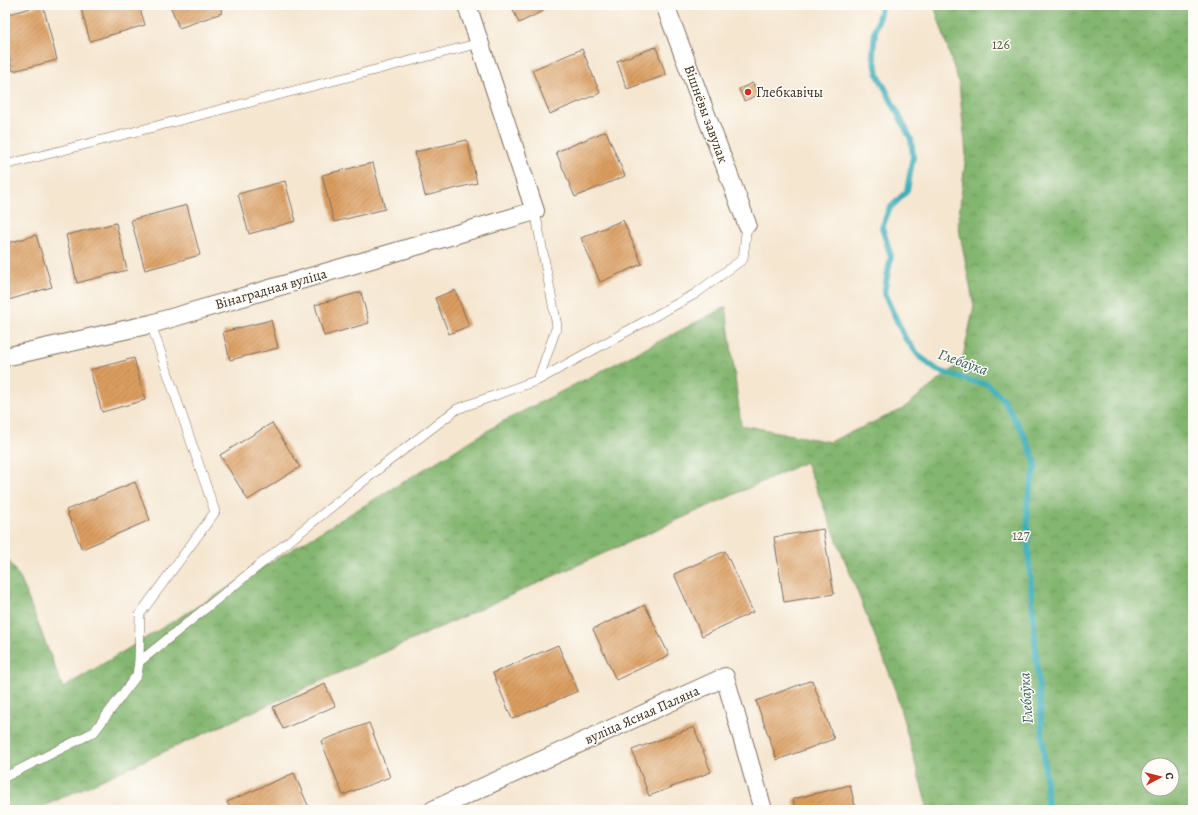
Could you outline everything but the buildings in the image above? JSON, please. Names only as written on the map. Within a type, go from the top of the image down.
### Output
[{"type":"street","points":[[467,5],[535,211]]},
{"type":"street","name":"Вішнёвы завулак","points":[[665,5],[747,224]]},
{"type":"street","name":"Вінаградная вуліца","points":[[5,357],[151,324],[535,211]]},
{"type":"street","name":"вуліца Ясная Паляна","points":[[434,810],[726,678],[763,810]]},
{"type":"lane","points":[[5,165],[480,43]]},
{"type":"lane","points":[[535,211],[557,326],[538,380]]},
{"type":"lane","points":[[139,662],[381,467],[457,409],[538,380],[695,294],[743,259],[747,224]]},
{"type":"lane","points":[[5,777],[94,732],[137,675],[139,662],[140,614],[216,512],[151,324]]},
{"type":"green space","name":"127","points":[[934,5],[1193,5],[1193,810],[928,810],[893,682],[806,462],[35,810],[5,810],[5,555],[21,580],[63,688],[502,422],[726,307],[741,425],[829,442],[901,410],[962,362],[974,306],[958,224],[966,154],[959,84]]},
{"type":"waterway","name":"Глебаўка","points":[[880,5],[881,8],[875,32],[873,53],[878,75],[911,139],[913,156],[907,191],[889,209],[882,228],[891,256],[884,293],[905,338],[920,357],[937,370],[970,381],[987,384],[1002,398],[1023,433],[1036,463],[1027,505],[1028,547],[1048,810]]},
{"type":"place","name":"Глебкавічы","points":[[748,92]]},
{"type":"park label","name":"126","points":[[1001,44]]}]
